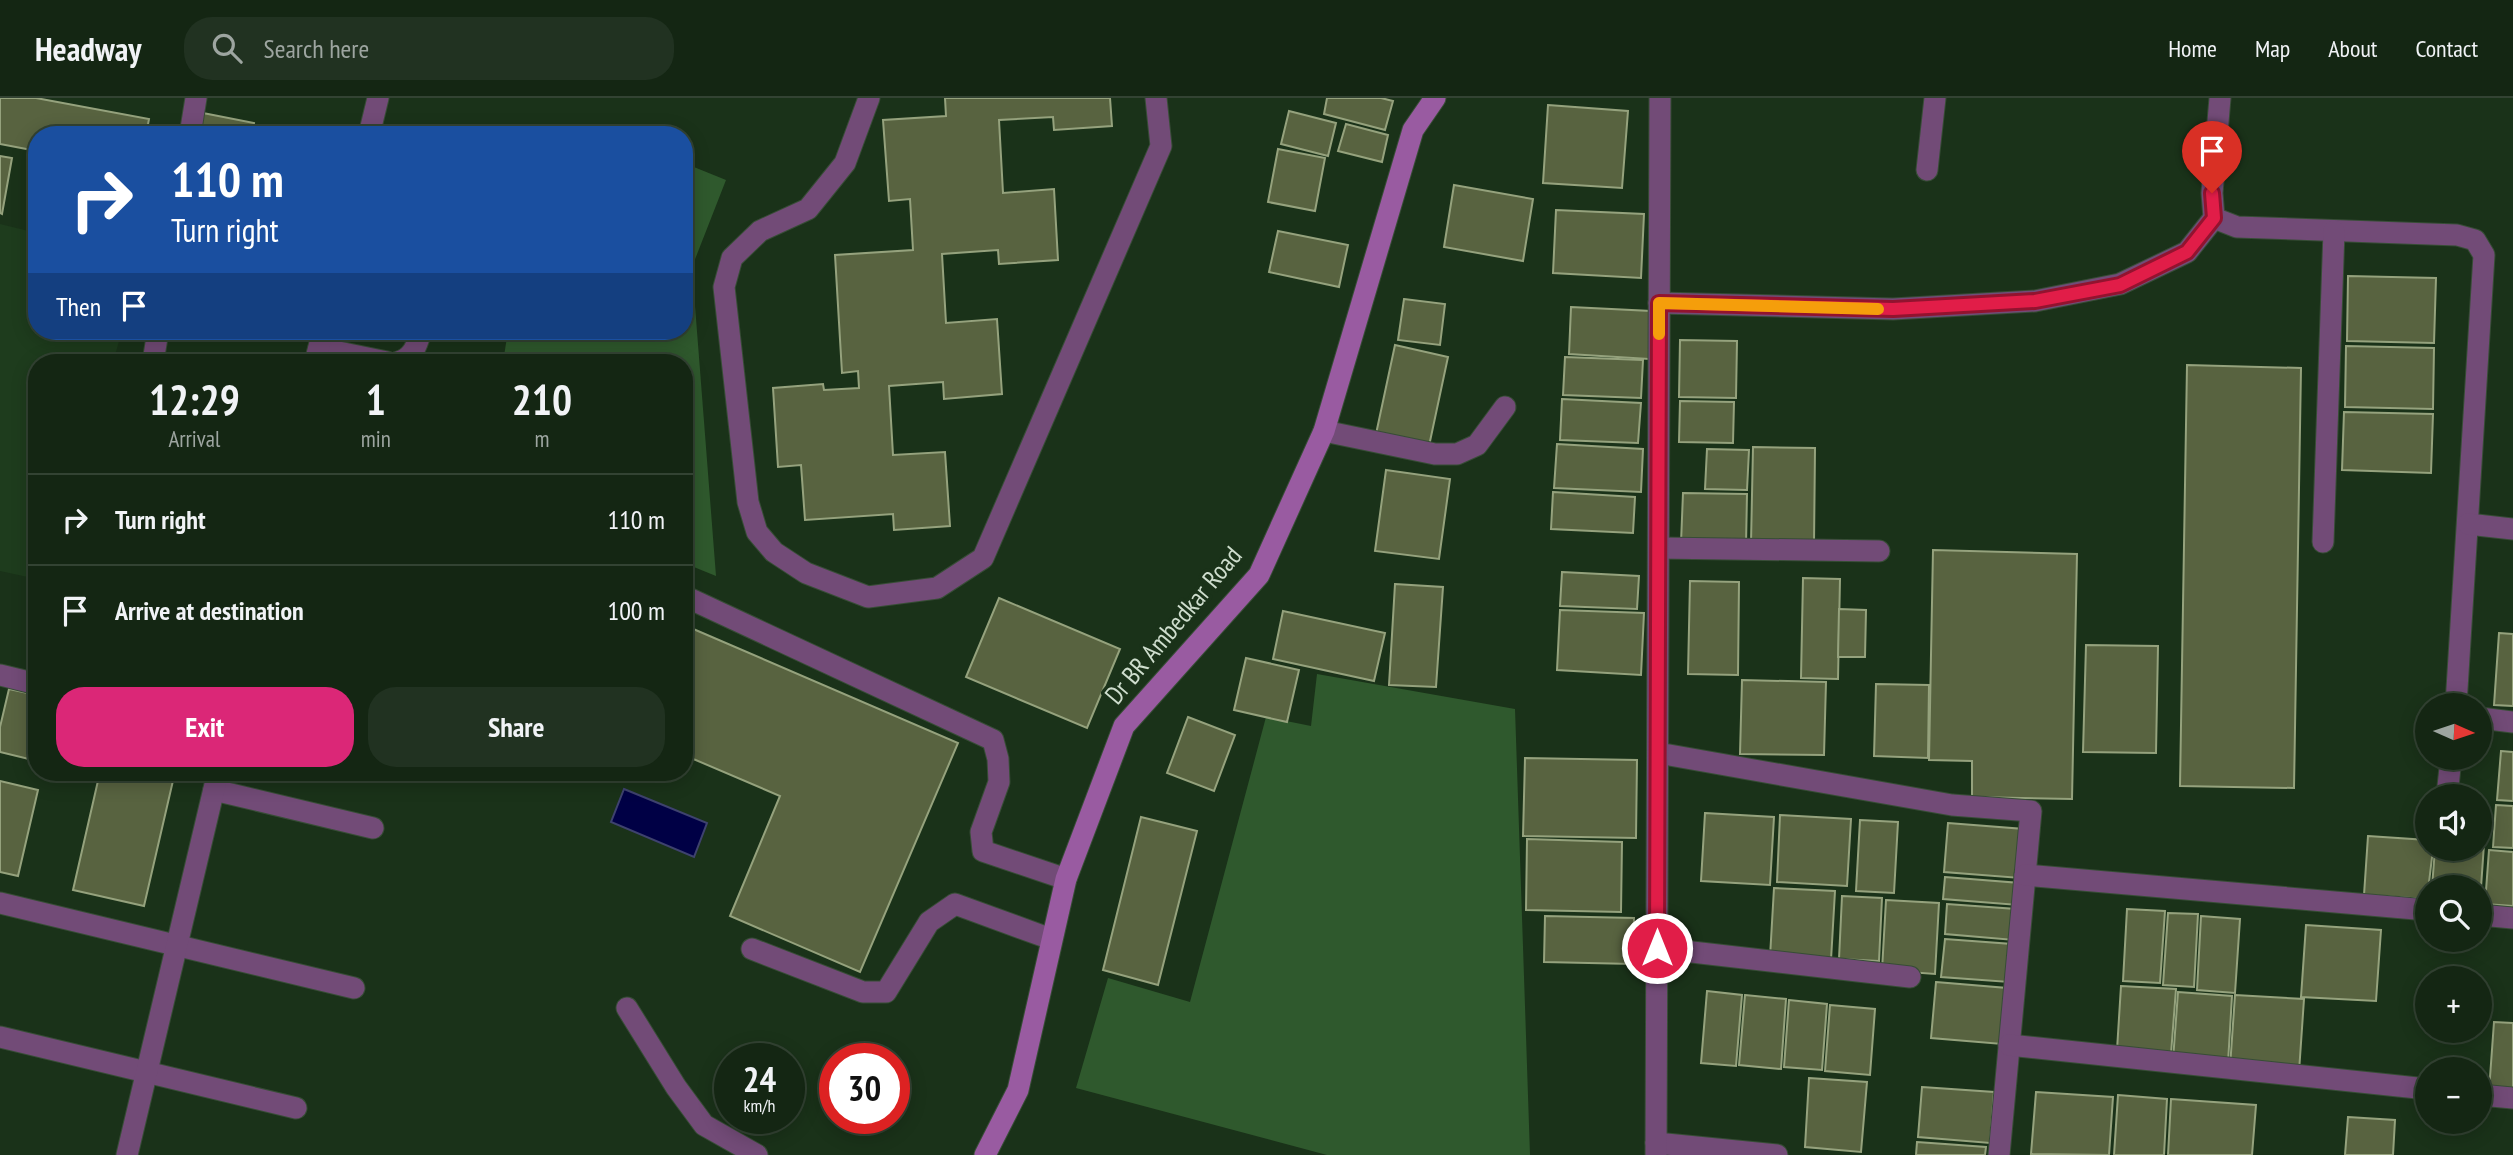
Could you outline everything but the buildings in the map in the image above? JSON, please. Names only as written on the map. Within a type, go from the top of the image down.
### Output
[{"type":"main road","name":"Dr BR Ambedkar Road","points":[[985,1155],[1018,1090],[1066,879],[1124,726],[1259,575],[1324,431],[1413,130],[1434,98]]},
{"type":"street","points":[[191,126],[196,98]]},
{"type":"street","points":[[371,126],[378,98]]},
{"type":"street","points":[[869,98],[845,163],[808,209],[760,231],[733,258],[724,287],[748,502],[757,532],[774,552],[806,573],[868,597],[937,588],[983,558],[1161,146],[1156,98]]},
{"type":"street","points":[[1660,98],[1656,1149],[1777,1155]]},
{"type":"street","points":[[1927,170],[1935,98]]},
{"type":"street","points":[[1659,303],[1893,309],[2035,301],[2120,285],[2187,252],[2214,218],[2212,193],[2220,98]]},
{"type":"street","points":[[2214,218],[2237,227],[2457,235],[2475,240],[2484,255],[2457,693]]},
{"type":"street","points":[[2323,542],[2334,231]]},
{"type":"street","points":[[319,347],[351,354]]},
{"type":"street","points":[[1324,431],[1435,454],[1457,454],[1477,445],[1505,407]]},
{"type":"street","points":[[2468,524],[2513,529]]},
{"type":"street","points":[[1659,548],[1879,551]]},
{"type":"street","points":[[693,600],[993,740],[998,759],[999,782],[981,832],[983,851],[1066,879]]},
{"type":"street","points":[[0,675],[28,682]]},
{"type":"street","points":[[2492,719],[2513,722]]},
{"type":"street","points":[[1658,753],[1952,805],[2031,811],[1999,1155]]},
{"type":"street","points":[[127,1155],[216,781],[373,828]]},
{"type":"street","points":[[2025,875],[2415,909]]},
{"type":"street","points":[[0,903],[354,988]]},
{"type":"street","points":[[752,949],[863,992],[886,992],[929,922],[955,904],[1051,939]]},
{"type":"street","points":[[2492,916],[2513,918]]},
{"type":"street","points":[[1657,948],[1910,977]]},
{"type":"street","points":[[627,1008],[676,1087],[704,1125],[757,1155]]},
{"type":"street","points":[[0,1037],[296,1108]]},
{"type":"street","points":[[2009,1045],[2415,1088]]},
{"type":"street","points":[[2492,1096],[2513,1098]]},
{"type":"shaded area","points":[[693,167],[726,180],[693,264]]},
{"type":"shaded area","points":[[0,224],[28,231],[28,340],[119,340],[115,354],[28,354],[28,577],[0,571]]},
{"type":"shaded area","points":[[693,280],[716,576],[693,567],[693,354],[504,354],[507,340],[693,340]]},
{"type":"shaded area","points":[[1317,674],[1515,709],[1530,1155],[1327,1155],[1076,1088],[1108,978],[1190,1002],[1266,717],[1311,726]]},
{"type":"shaded area","points":[[624,789],[707,823],[694,857],[611,822]]},
{"type":"slow traffic","points":[[1659,334],[1659,303],[1878,309]]},
{"type":"route","points":[[1657,948],[1659,303],[1893,309],[2035,301],[2120,285],[2187,252],[2214,218],[2212,193]]}]
